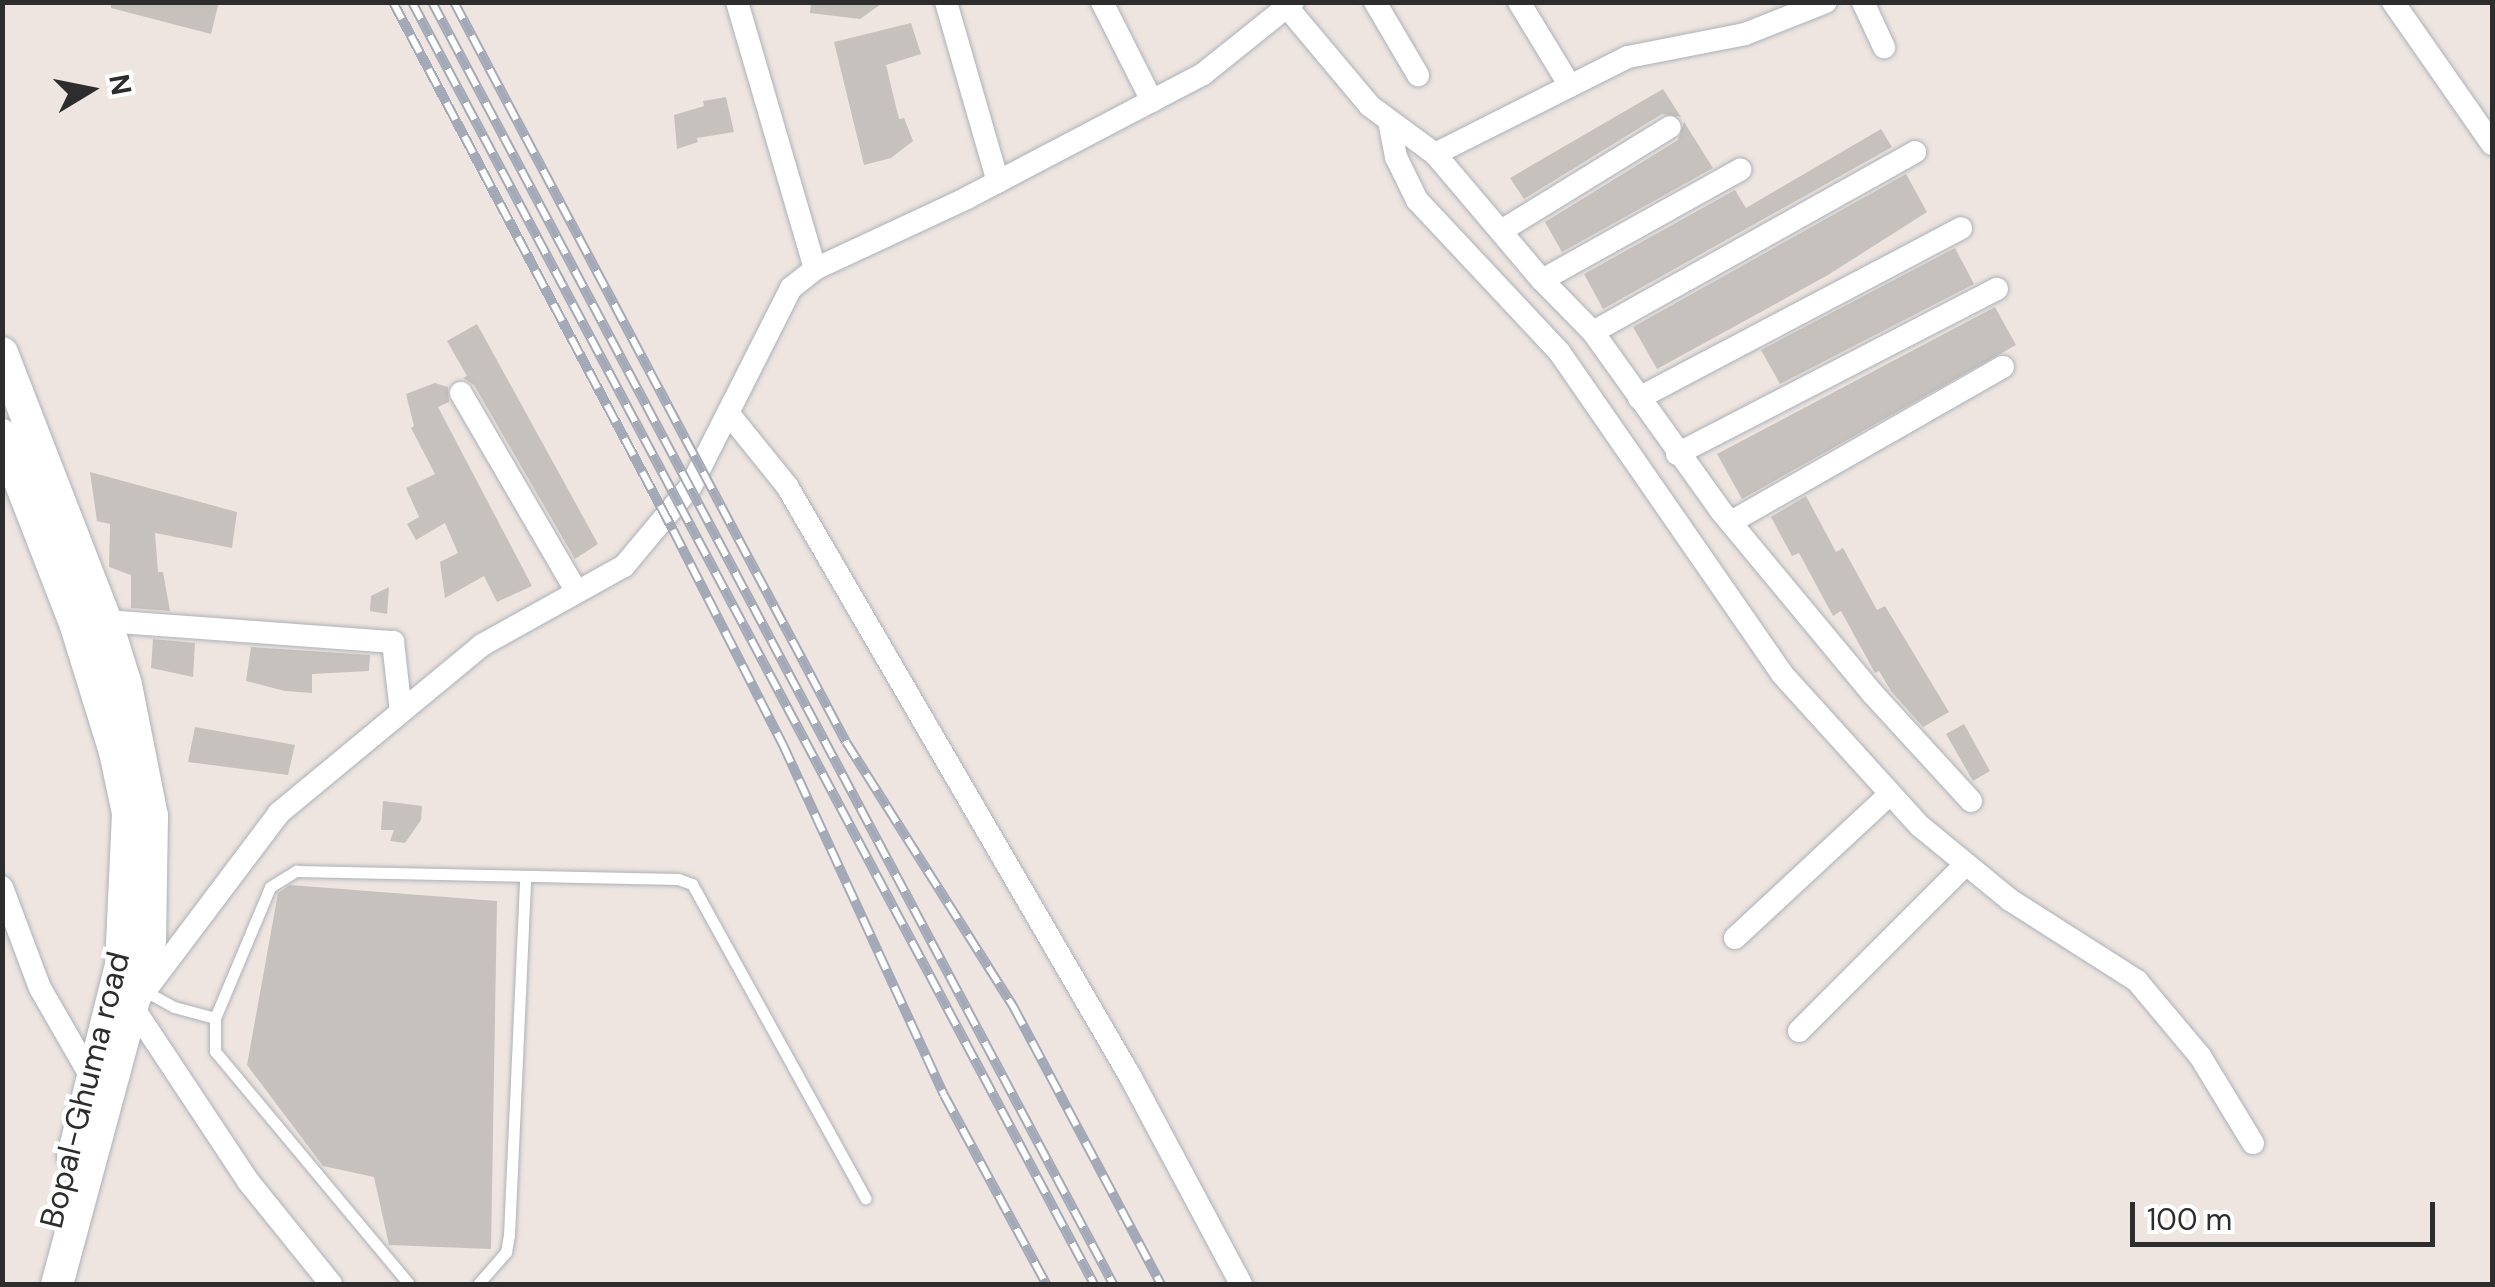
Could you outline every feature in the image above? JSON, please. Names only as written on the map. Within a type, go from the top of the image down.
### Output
[{"type":"street","points":[[736,2],[815,269]]},
{"type":"street","points":[[946,2],[998,182]]},
{"type":"street","points":[[1102,2],[1152,100]]},
{"type":"street","points":[[1375,2],[1418,75]]},
{"type":"street","points":[[1519,2],[1570,86]]},
{"type":"street","points":[[1435,154],[1628,57],[1745,34],[1826,2]]},
{"type":"street","points":[[1863,2],[1884,47]]},
{"type":"street","points":[[2393,2],[2492,144]]},
{"type":"street","points":[[130,999],[279,814],[482,646],[624,566],[691,486],[791,288],[815,269],[998,182],[1203,74],[1290,5],[1334,66],[1389,122],[1435,154],[1542,280],[1592,332],[1730,522],[1873,694],[1971,801]]},
{"type":"street","points":[[1389,122],[1396,156],[1417,200],[1560,352],[1782,674],[1890,794],[1966,864],[2010,900],[2137,982],[2200,1056],[2254,1142]]},
{"type":"street","points":[[1501,231],[1670,127]]},
{"type":"street","points":[[1592,332],[1915,152]]},
{"type":"street","points":[[1542,280],[1740,170]]},
{"type":"street","points":[[1639,398],[1961,228]]},
{"type":"street","points":[[1677,454],[1997,289]]},
{"type":"street","points":[[2,353],[106,620],[126,685],[152,816],[150,940],[130,999],[57,1284]]},
{"type":"street","points":[[1730,522],[2003,367]]},
{"type":"street","points":[[461,393],[578,592]]},
{"type":"street","points":[[728,413],[787,486],[1130,1076],[1241,1284]]},
{"type":"street","name":"Bopal-Ghuma road","points":[[2,435],[76,626],[115,752],[128,813],[121,965],[130,999],[90,1076],[68,1180],[36,1284]]},
{"type":"street","points":[[106,620],[392,642],[401,712]]},
{"type":"street","points":[[1735,938],[1890,794]]},
{"type":"street","points":[[1799,1030],[1966,864]]},
{"type":"street","points":[[2,887],[40,988],[90,1076]]},
{"type":"street","points":[[130,999],[248,1180],[330,1284]]},
{"type":"lane","points":[[409,1284],[216,1050],[215,1018],[270,888],[296,871],[678,879],[692,884],[864,1198]]},
{"type":"lane","points":[[478,1284],[506,1252],[510,1235],[525,877]]},
{"type":"lane","points":[[130,999],[215,1018]]},
{"type":"building","points":[[111,2],[219,2],[211,34],[111,8]]},
{"type":"building","points":[[811,2],[884,2],[860,19],[810,13]]},
{"type":"building","points":[[911,23],[921,54],[886,65],[899,119],[904,118],[913,141],[891,158],[864,165],[834,42]]},
{"type":"building","points":[[1663,89],[1681,117],[1662,114],[1524,199],[1510,178]]},
{"type":"building","points":[[726,97],[734,132],[697,138],[698,142],[677,149],[674,115],[704,106],[703,101]]},
{"type":"building","points":[[1684,122],[1713,168],[1562,252],[1545,222],[1678,140]]},
{"type":"building","points":[[1881,129],[1892,147],[1603,309],[1584,274],[1735,190],[1746,208]]},
{"type":"building","points":[[1906,174],[1927,212],[1828,275],[1657,369],[1633,327]]},
{"type":"building","points":[[1955,248],[1974,284],[1780,384],[1761,350]]},
{"type":"building","points":[[1995,307],[2016,345],[1742,499],[1717,454]]},
{"type":"building","points":[[477,324],[598,544],[575,559],[474,385],[463,378],[467,376],[447,341]]},
{"type":"building","points":[[435,383],[448,387],[449,402],[438,407],[532,586],[497,602],[484,576],[445,598],[440,562],[458,553],[445,523],[416,540],[407,524],[419,517],[406,488],[435,474],[411,428],[414,426],[406,394]]},
{"type":"building","points":[[90,472],[237,512],[232,548],[155,533],[158,572],[163,572],[170,611],[131,608],[131,575],[109,567],[110,524],[97,521]]},
{"type":"building","points":[[1806,496],[1836,552],[1843,548],[1877,610],[1885,606],[1949,712],[1923,727],[1879,671],[1875,673],[1841,611],[1833,616],[1799,553],[1792,556],[1771,517]]},
{"type":"building","points":[[389,587],[387,614],[370,611],[371,596]]},
{"type":"building","points":[[153,639],[195,643],[193,677],[151,668]]},
{"type":"building","points":[[251,647],[370,655],[369,671],[312,674],[312,693],[285,691],[246,681]]},
{"type":"building","points":[[1964,724],[1990,771],[1973,781],[1946,734]]},
{"type":"building","points":[[195,727],[295,745],[288,775],[188,762]]},
{"type":"building","points":[[383,801],[422,806],[421,820],[405,843],[390,841],[394,830],[381,830]]},
{"type":"building","points":[[290,885],[497,901],[491,1249],[389,1245],[374,1177],[323,1166],[247,1065],[278,893]]},
{"type":"railway","points":[[393,2],[783,745],[944,1095],[1046,1284]]},
{"type":"railway","points":[[412,2],[1094,1284]]},
{"type":"railway","points":[[432,2],[1113,1284]]},
{"type":"railway","points":[[454,2],[846,742],[1014,1008],[1161,1284]]}]
